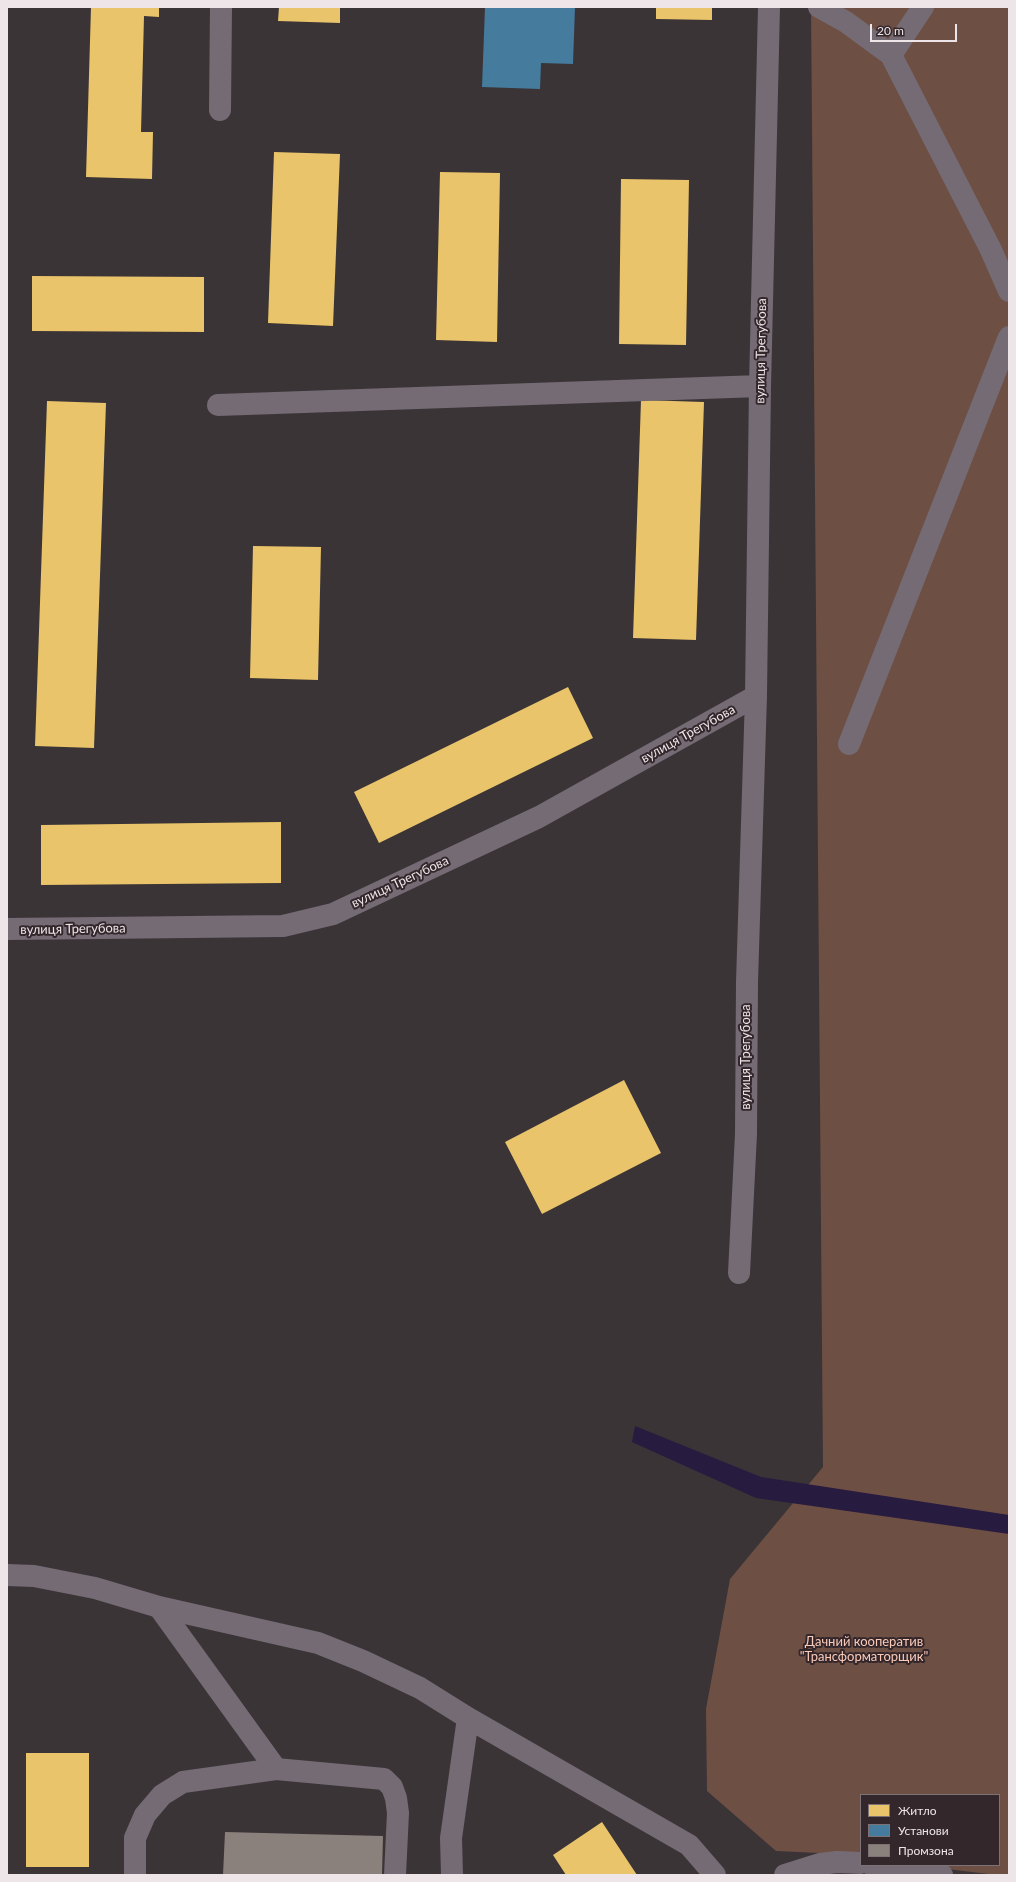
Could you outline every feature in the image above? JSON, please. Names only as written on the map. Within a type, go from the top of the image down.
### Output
[{"type":"street","points":[[220,110],[221,7]]},
{"type":"street","name":"вулиця Трегубова","points":[[738,1274],[746,1134],[747,982],[756,696],[760,386],[769,7]]},
{"type":"street","points":[[819,7],[846,22],[891,54],[991,250],[1009,291]]},
{"type":"street","points":[[891,54],[923,7]]},
{"type":"street","points":[[849,744],[1009,337]]},
{"type":"street","points":[[218,405],[760,386]]},
{"type":"street","name":"вулиця Трегубова","points":[[7,929],[284,926],[333,914],[539,817],[756,696]]},
{"type":"street","points":[[7,1575],[34,1576],[88,1587],[159,1606],[318,1643],[420,1688],[468,1718],[688,1845],[714,1875]]},
{"type":"street","points":[[159,1606],[276,1770]]},
{"type":"street","points":[[452,1875],[451,1838],[468,1718]]},
{"type":"street","points":[[135,1875],[135,1838],[145,1815],[162,1795],[183,1782],[276,1770],[384,1779],[392,1787],[396,1798],[398,1813],[395,1875]]},
{"type":"street","points":[[786,1875],[820,1864],[836,1862],[860,1864]]},
{"type":"street","points":[[879,1866],[942,1875]]},
{"type":"green space","name":"Дачний кооператив \"Трансформаторщик\"","points":[[811,7],[1009,7],[1009,1875],[996,1875],[923,1866],[1000,1866],[1000,1794],[860,1794],[860,1858],[819,1853],[776,1851],[707,1791],[706,1709],[730,1579],[823,1467]]},
{"type":"shaded area","points":[[635,1426],[761,1477],[1009,1515],[1009,1534],[756,1498],[632,1442]]},
{"type":"building: Житло","points":[[91,7],[159,7],[159,17],[144,16],[141,132],[153,132],[152,179],[86,177]]},
{"type":"building: Житло","points":[[279,7],[340,7],[340,23],[278,21]]},
{"type":"building: Житло","points":[[656,7],[712,7],[712,20],[656,19]]},
{"type":"building: Житло","points":[[274,152],[340,154],[333,326],[268,323]]},
{"type":"building: Житло","points":[[440,172],[500,173],[497,342],[436,340]]},
{"type":"building: Житло","points":[[621,179],[689,180],[686,345],[619,344]]},
{"type":"building: Житло","points":[[32,276],[204,277],[204,332],[32,331]]},
{"type":"building: Житло","points":[[641,400],[704,402],[696,640],[633,638]]},
{"type":"building: Житло","points":[[47,401],[106,403],[94,748],[35,746]]},
{"type":"building: Житло","points":[[253,546],[321,547],[318,680],[250,678]]},
{"type":"building: Житло","points":[[568,687],[593,738],[379,843],[354,792]]},
{"type":"building: Житло","points":[[281,822],[281,883],[41,885],[41,825]]},
{"type":"building: Житло","points":[[624,1080],[661,1153],[542,1214],[505,1142]]},
{"type":"building: Житло","points":[[26,1753],[89,1753],[89,1867],[26,1867]]},
{"type":"building: Житло","points":[[602,1822],[637,1875],[566,1875],[553,1855]]},
{"type":"building: Установи","points":[[485,7],[575,7],[573,64],[541,63],[540,89],[482,87]]},
{"type":"building: Промзона","points":[[225,1832],[383,1836],[382,1875],[223,1875]]}]
